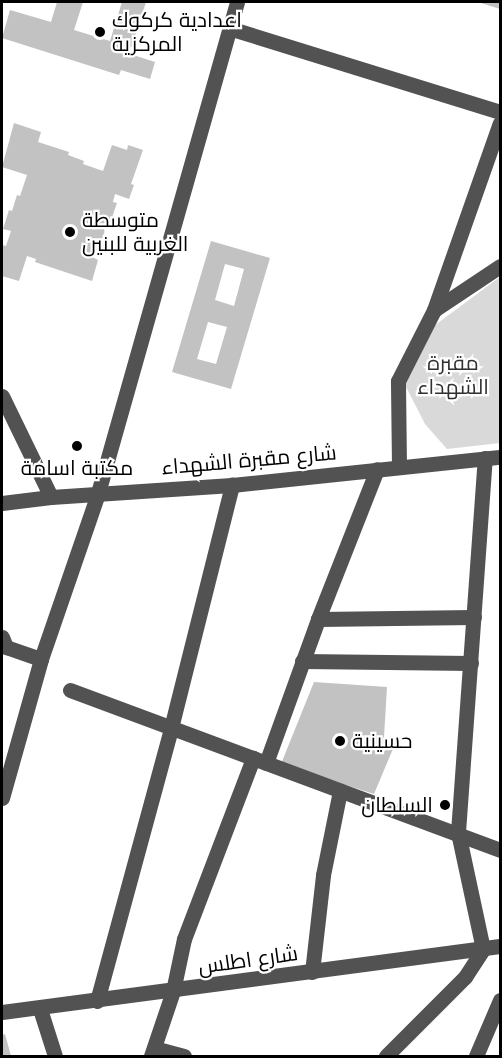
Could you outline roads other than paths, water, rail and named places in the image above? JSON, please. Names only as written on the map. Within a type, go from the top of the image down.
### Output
[{"type":"street","points":[[2,798],[41,659],[98,493],[237,2]]},
{"type":"street","points":[[229,28],[501,112]]},
{"type":"street","points":[[399,466],[398,381],[434,310],[501,123]]},
{"type":"street","points":[[434,310],[501,266]]},
{"type":"street","points":[[2,396],[51,496]]},
{"type":"street","points":[[386,1056],[465,977],[483,949],[458,832],[474,617],[493,457]]},
{"type":"street","name":"شارع مقبرة الشهداء","points":[[2,503],[51,496],[232,485],[493,457]]},
{"type":"street","points":[[184,1056],[152,1052],[173,991],[184,939],[302,661],[377,469]]},
{"type":"street","points":[[97,1001],[171,728],[232,485]]},
{"type":"street","points":[[318,619],[474,617]]},
{"type":"street","points":[[3,644],[41,659]]},
{"type":"street","points":[[302,661],[471,663]]},
{"type":"street","points":[[70,690],[340,791],[458,832],[501,850]]},
{"type":"street","points":[[312,972],[323,875],[340,791]]},
{"type":"street","name":"شارع اطلس","points":[[2,1012],[40,1009],[501,946]]},
{"type":"street","points":[[476,1056],[495,1027],[501,1000]]},
{"type":"street","points":[[40,1009],[55,1056]]},
{"type":"place","name":"اعدادية كركوك المركزية","points":[[100,32]]},
{"type":"place","name":"متوسطة الغربية للبنين","points":[[70,232]]},
{"type":"place","name":"مكتبة اسامة","points":[[77,446]]},
{"type":"place","name":"حسينية","points":[[340,741]]},
{"type":"place","name":"السلطان","points":[[445,805]]},
{"type":"park label","name":"مقبرة الشهداء","points":[[453,375]]}]
